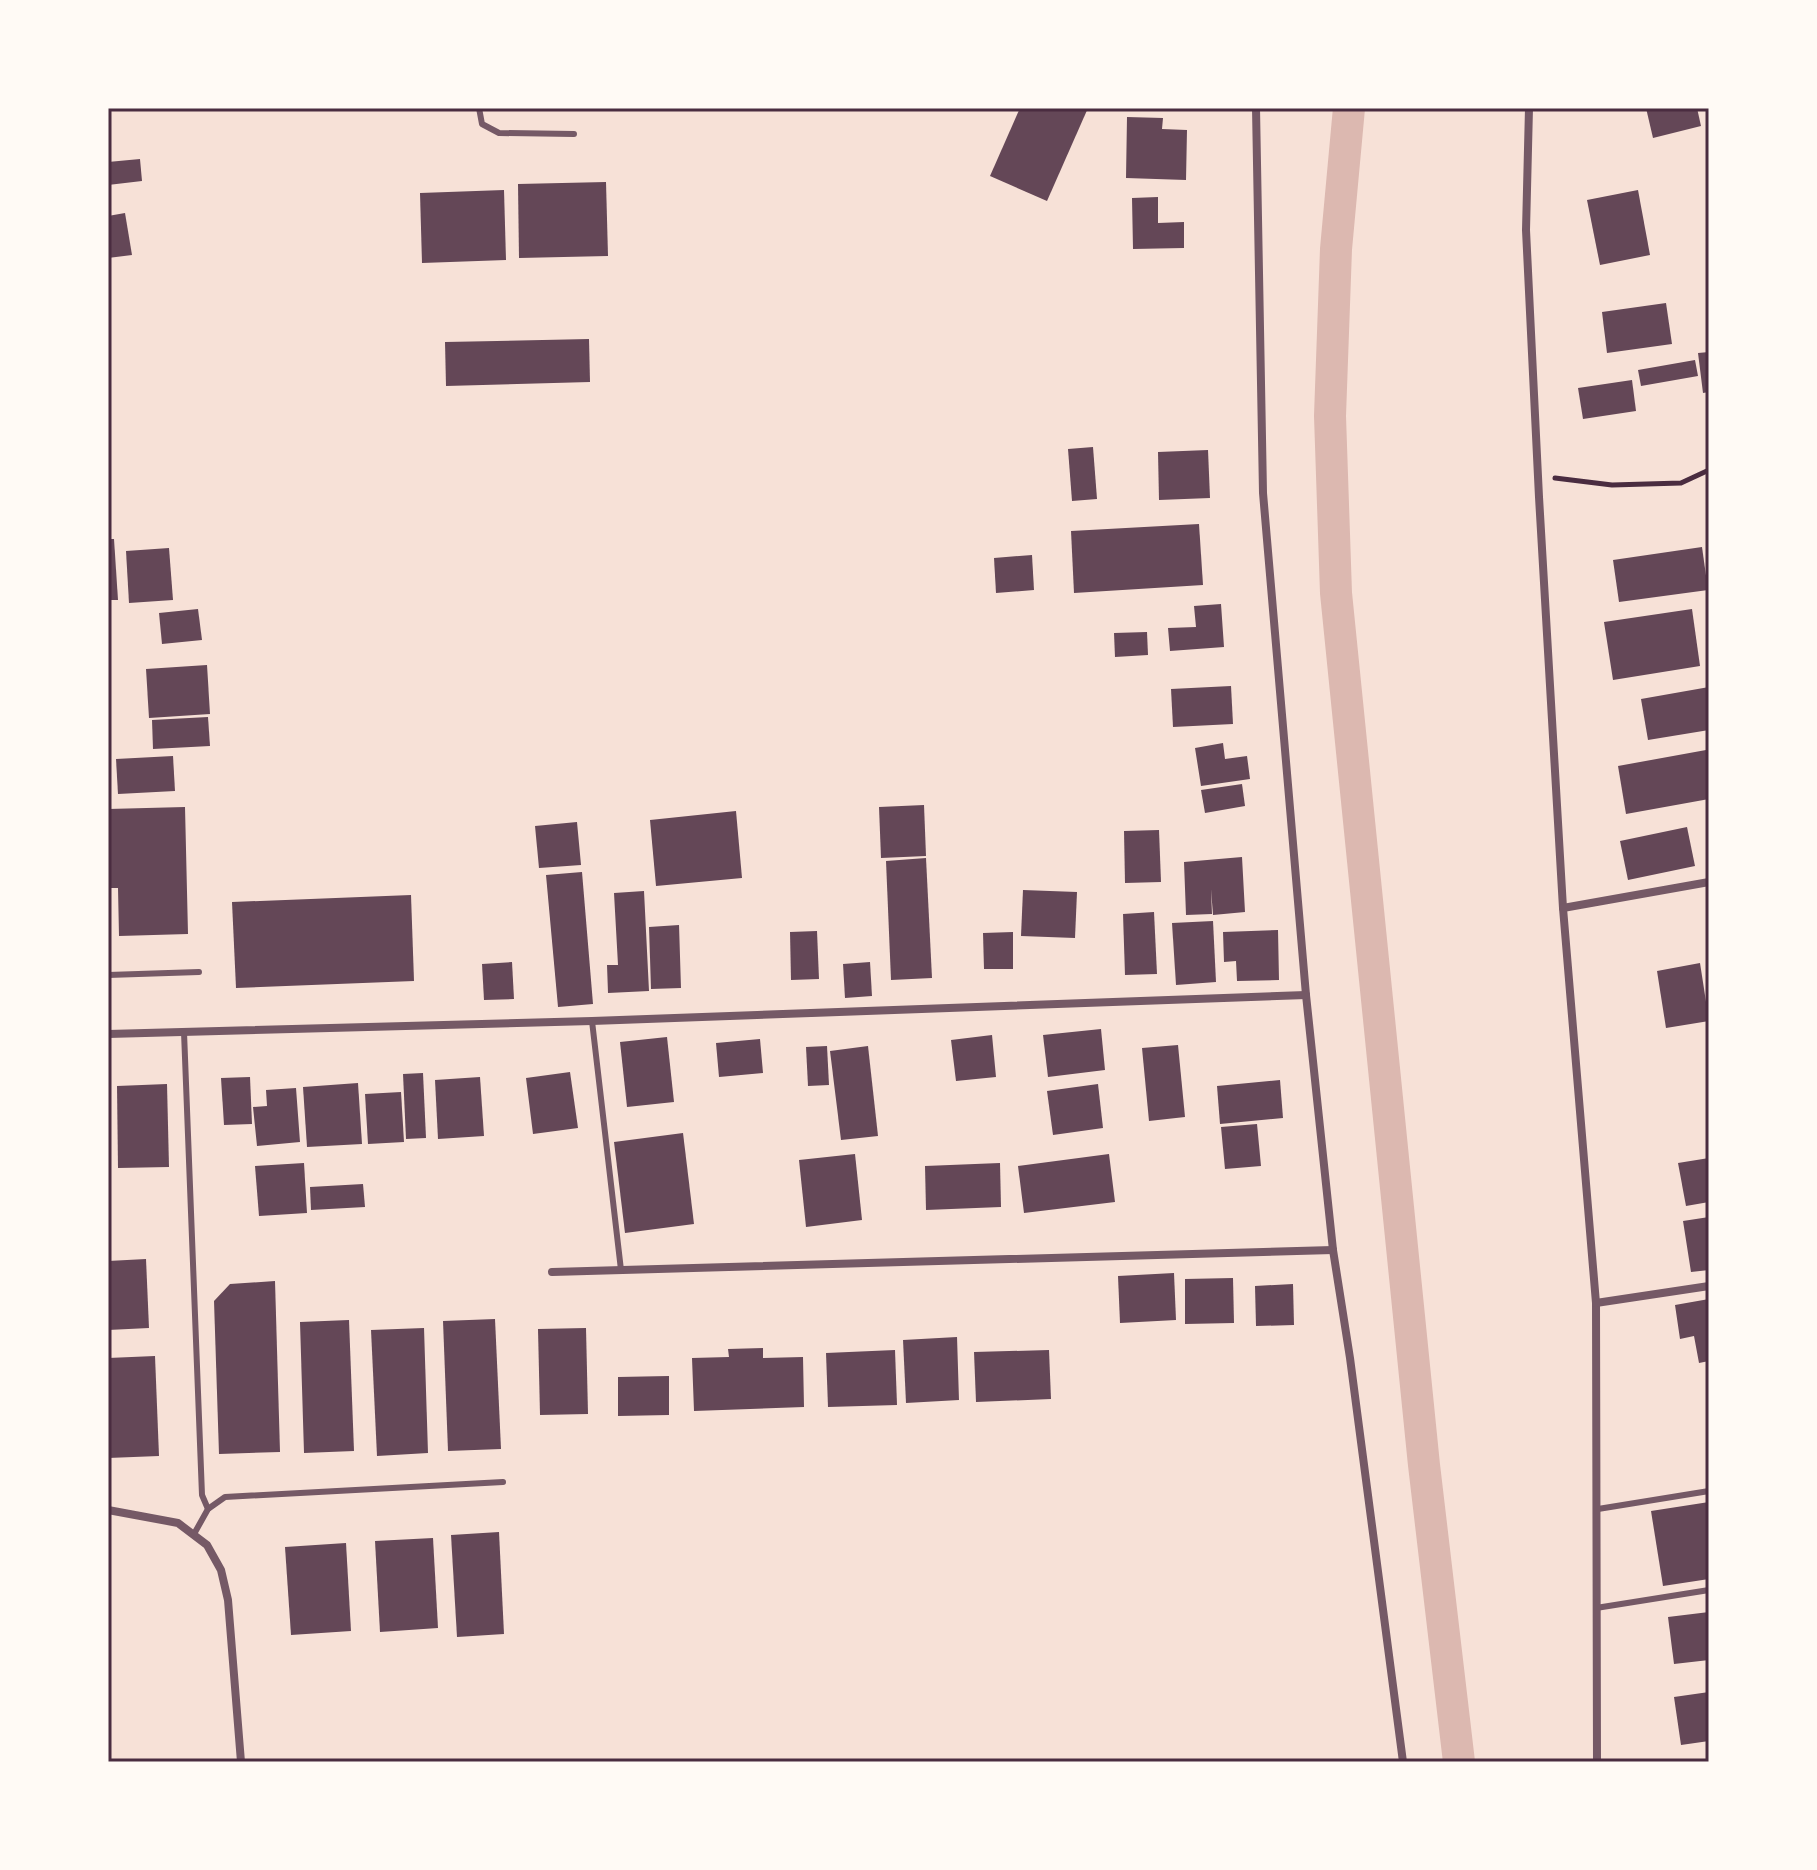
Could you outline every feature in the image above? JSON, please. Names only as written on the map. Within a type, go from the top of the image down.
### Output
[{"type":"street","points":[[1256,108],[1263,493],[1306,995],[1333,1250],[1353,1373],[1403,1762]]},
{"type":"street","points":[[1529,108],[1526,230],[1538,476],[1563,908],[1596,1303],[1597,1762]]},
{"type":"street","points":[[1563,908],[1709,882]]},
{"type":"street","points":[[108,1034],[592,1021],[1306,995]]},
{"type":"street","points":[[552,1272],[1333,1250]]},
{"type":"street","points":[[1596,1303],[1709,1286]]},
{"type":"street","points":[[108,1510],[161,1517],[194,1534],[207,1545],[221,1570],[228,1600],[241,1762]]},
{"type":"lane","points":[[479,108],[482,124],[494,132],[574,134]]},
{"type":"lane","points":[[108,975],[199,972]]},
{"type":"lane","points":[[592,1021],[621,1270]]},
{"type":"lane","points":[[184,1032],[202,1495],[208,1509]]},
{"type":"lane","points":[[194,1534],[208,1509],[225,1497],[251,1493],[503,1482]]},
{"type":"lane","points":[[1598,1509],[1709,1491]]},
{"type":"lane","points":[[1596,1608],[1709,1590]]},
{"type":"path","points":[[1538,476],[1612,485],[1681,483],[1709,470]]},
{"type":"building","points":[[1020,108],[1088,108],[1047,201],[990,176]]},
{"type":"building","points":[[1646,108],[1697,108],[1701,126],[1653,138]]},
{"type":"building","points":[[1127,117],[1163,118],[1162,129],[1187,130],[1186,180],[1126,178]]},
{"type":"building","points":[[140,159],[142,181],[108,185],[108,162]]},
{"type":"building","points":[[606,182],[608,256],[519,258],[518,184]]},
{"type":"building","points":[[504,190],[506,260],[422,263],[420,193]]},
{"type":"building","points":[[1638,190],[1650,255],[1600,265],[1587,200]]},
{"type":"building","points":[[1158,197],[1158,223],[1184,222],[1184,248],[1133,249],[1132,198]]},
{"type":"building","points":[[125,213],[132,255],[108,258],[108,216]]},
{"type":"building","points":[[1666,303],[1672,344],[1607,353],[1602,312]]},
{"type":"building","points":[[589,339],[590,382],[446,386],[445,342]]},
{"type":"building","points":[[1709,352],[1709,392],[1703,393],[1698,353]]},
{"type":"building","points":[[1695,360],[1698,376],[1641,386],[1638,370]]},
{"type":"building","points":[[1632,380],[1636,411],[1583,419],[1578,388]]},
{"type":"building","points":[[1093,447],[1097,499],[1072,501],[1068,449]]},
{"type":"building","points":[[1208,450],[1210,498],[1159,500],[1158,452]]},
{"type":"building","points":[[1199,524],[1203,585],[1074,593],[1071,531]]},
{"type":"building","points":[[108,539],[114,539],[118,600],[108,600]]},
{"type":"building","points":[[1702,547],[1708,590],[1619,602],[1613,560]]},
{"type":"building","points":[[169,548],[173,600],[129,603],[126,551]]},
{"type":"building","points":[[1032,555],[1034,590],[996,593],[994,558]]},
{"type":"building","points":[[1221,604],[1224,647],[1170,651],[1168,628],[1196,627],[1194,606]]},
{"type":"building","points":[[198,609],[202,640],[162,644],[159,613]]},
{"type":"building","points":[[1692,609],[1700,666],[1613,680],[1604,622]]},
{"type":"building","points":[[1147,632],[1148,655],[1115,657],[1114,633]]},
{"type":"building","points":[[207,665],[210,714],[149,718],[146,669]]},
{"type":"building","points":[[1231,686],[1233,724],[1173,727],[1171,689]]},
{"type":"building","points":[[1709,687],[1709,730],[1648,740],[1641,699]]},
{"type":"building","points":[[208,717],[210,746],[153,749],[152,720]]},
{"type":"building","points":[[1223,743],[1225,759],[1247,756],[1250,779],[1201,786],[1195,748]]},
{"type":"building","points":[[1706,750],[1709,799],[1626,814],[1618,766]]},
{"type":"building","points":[[173,756],[175,791],[118,794],[116,759]]},
{"type":"building","points":[[1242,784],[1245,806],[1205,813],[1201,790]]},
{"type":"building","points":[[924,805],[926,856],[881,858],[879,807]]},
{"type":"building","points":[[185,807],[188,934],[119,936],[118,888],[108,888],[108,809]]},
{"type":"building","points":[[736,811],[742,878],[656,886],[650,820]]},
{"type":"building","points":[[577,822],[581,865],[539,868],[535,826]]},
{"type":"building","points":[[1687,827],[1695,866],[1628,880],[1620,841]]},
{"type":"building","points":[[1159,830],[1161,882],[1125,883],[1124,831]]},
{"type":"building","points":[[1242,857],[1245,912],[1213,915],[1211,889],[1212,914],[1186,915],[1184,862]]},
{"type":"building","points":[[926,858],[932,978],[891,980],[886,861]]},
{"type":"building","points":[[582,872],[593,1004],[558,1007],[546,875]]},
{"type":"building","points":[[1023,890],[1077,892],[1075,938],[1021,936]]},
{"type":"building","points":[[644,891],[649,991],[608,993],[607,965],[618,965],[614,893]]},
{"type":"building","points":[[411,895],[414,981],[236,988],[232,902]]},
{"type":"building","points":[[1154,912],[1157,974],[1125,975],[1123,914]]},
{"type":"building","points":[[1213,921],[1216,982],[1176,985],[1172,923]]},
{"type":"building","points":[[679,925],[681,988],[651,989],[649,927]]},
{"type":"building","points":[[1278,930],[1279,980],[1237,981],[1236,961],[1224,962],[1223,932]]},
{"type":"building","points":[[817,931],[819,979],[791,980],[790,932]]},
{"type":"building","points":[[1013,932],[1013,969],[984,969],[983,933]]},
{"type":"building","points":[[512,962],[514,999],[484,1000],[482,964]]},
{"type":"building","points":[[870,962],[872,996],[845,998],[843,964]]},
{"type":"building","points":[[1700,963],[1709,1021],[1666,1028],[1657,971]]},
{"type":"building","points":[[1101,1029],[1105,1070],[1048,1077],[1043,1035]]},
{"type":"building","points":[[992,1035],[996,1077],[956,1081],[951,1040]]},
{"type":"building","points":[[667,1037],[674,1102],[627,1107],[620,1042]]},
{"type":"building","points":[[760,1039],[763,1073],[719,1077],[716,1043]]},
{"type":"building","points":[[1178,1045],[1185,1117],[1149,1121],[1142,1048]]},
{"type":"building","points":[[827,1046],[829,1085],[808,1086],[806,1047]]},
{"type":"building","points":[[868,1046],[878,1136],[841,1140],[830,1051]]},
{"type":"building","points":[[570,1072],[578,1128],[533,1134],[526,1078]]},
{"type":"building","points":[[423,1073],[426,1138],[406,1139],[403,1074]]},
{"type":"building","points":[[250,1077],[252,1124],[224,1125],[221,1078]]},
{"type":"building","points":[[480,1077],[484,1136],[438,1139],[435,1080]]},
{"type":"building","points":[[1280,1080],[1283,1118],[1220,1124],[1217,1086]]},
{"type":"building","points":[[358,1083],[362,1144],[307,1147],[303,1087]]},
{"type":"building","points":[[167,1084],[169,1167],[118,1168],[117,1086]]},
{"type":"building","points":[[1098,1084],[1103,1128],[1053,1135],[1047,1091]]},
{"type":"building","points":[[296,1088],[300,1142],[257,1146],[253,1107],[267,1106],[266,1090]]},
{"type":"building","points":[[401,1092],[404,1142],[368,1144],[365,1094]]},
{"type":"building","points":[[1257,1124],[1261,1166],[1225,1169],[1221,1127]]},
{"type":"building","points":[[683,1133],[694,1224],[625,1233],[614,1142]]},
{"type":"building","points":[[855,1154],[862,1220],[806,1227],[799,1160]]},
{"type":"building","points":[[1109,1154],[1115,1202],[1024,1213],[1018,1166]]},
{"type":"building","points":[[1709,1158],[1709,1202],[1686,1206],[1678,1163]]},
{"type":"building","points":[[304,1163],[307,1213],[259,1216],[255,1166]]},
{"type":"building","points":[[1000,1163],[1001,1207],[926,1210],[925,1166]]},
{"type":"building","points":[[363,1184],[365,1207],[311,1210],[310,1187]]},
{"type":"building","points":[[1709,1217],[1709,1270],[1691,1272],[1683,1221]]},
{"type":"building","points":[[146,1259],[149,1328],[108,1330],[108,1261]]},
{"type":"building","points":[[1174,1273],[1176,1320],[1120,1323],[1118,1276]]},
{"type":"building","points":[[1233,1278],[1234,1323],[1185,1324],[1185,1279]]},
{"type":"building","points":[[275,1281],[280,1452],[219,1454],[214,1301],[230,1284]]},
{"type":"building","points":[[1293,1284],[1294,1325],[1256,1326],[1255,1286]]},
{"type":"building","points":[[1709,1299],[1709,1361],[1699,1363],[1694,1336],[1680,1339],[1675,1305]]},
{"type":"building","points":[[495,1319],[501,1449],[448,1451],[443,1321]]},
{"type":"building","points":[[349,1320],[354,1451],[304,1453],[300,1322]]},
{"type":"building","points":[[424,1328],[428,1453],[377,1456],[371,1330]]},
{"type":"building","points":[[586,1328],[588,1414],[540,1415],[538,1329]]},
{"type":"building","points":[[957,1337],[959,1400],[906,1403],[903,1340]]},
{"type":"building","points":[[763,1348],[763,1358],[803,1357],[804,1407],[694,1411],[692,1358],[729,1357],[728,1349]]},
{"type":"building","points":[[895,1350],[897,1405],[828,1407],[826,1353]]},
{"type":"building","points":[[1049,1350],[1051,1399],[976,1402],[974,1352]]},
{"type":"building","points":[[155,1356],[159,1456],[108,1458],[108,1358]]},
{"type":"building","points":[[669,1376],[669,1415],[618,1416],[618,1377]]},
{"type":"building","points":[[1709,1502],[1709,1579],[1663,1586],[1651,1511]]},
{"type":"building","points":[[499,1532],[504,1634],[457,1637],[451,1535]]},
{"type":"building","points":[[433,1538],[438,1628],[380,1632],[375,1541]]},
{"type":"building","points":[[346,1543],[351,1631],[291,1635],[285,1547]]},
{"type":"building","points":[[1709,1612],[1709,1660],[1674,1664],[1668,1617]]},
{"type":"building","points":[[1709,1692],[1709,1741],[1681,1745],[1674,1697]]},
{"type":"waterway","points":[[1349,108],[1336,249],[1330,416],[1336,593],[1424,1465],[1459,1762]]}]
